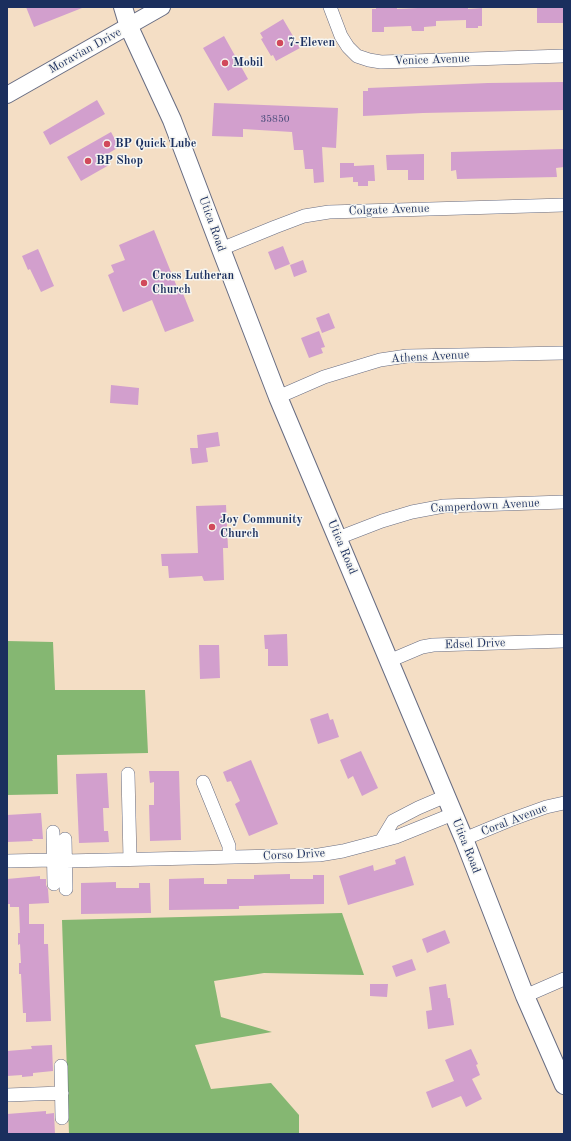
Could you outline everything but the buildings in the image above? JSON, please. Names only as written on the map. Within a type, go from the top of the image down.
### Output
[{"type":"main road","name":"Utica Road","points":[[123,7],[129,27],[172,120],[220,249],[278,397],[454,814],[525,996],[564,1085]]},
{"type":"street","name":"Moravian Drive","points":[[7,95],[162,7]]},
{"type":"street","name":"Venice Avenue","points":[[330,7],[341,36],[348,47],[357,56],[370,60],[381,62],[564,56]]},
{"type":"street","name":"Colgate Avenue","points":[[220,249],[274,226],[304,216],[329,212],[564,205]]},
{"type":"street","name":"Athens Avenue","points":[[278,397],[324,377],[380,360],[407,356],[564,352]]},
{"type":"street","name":"Camperdown Avenue","points":[[338,538],[382,521],[412,512],[444,506],[564,502]]},
{"type":"street","name":"Edsel Drive","points":[[389,661],[422,647],[433,645],[564,641]]},
{"type":"street","points":[[128,774],[130,859]]},
{"type":"street","points":[[203,782],[229,846],[229,857]]},
{"type":"street","points":[[381,841],[393,821],[446,796]]},
{"type":"street","name":"Coral Avenue","points":[[464,839],[517,817],[546,807],[564,803]]},
{"type":"street","name":"Corso Drive","points":[[7,861],[318,855],[343,851],[396,837],[454,814]]},
{"type":"street","points":[[53,832],[66,889]]},
{"type":"street","points":[[54,884],[65,838]]},
{"type":"street","points":[[525,996],[564,979]]},
{"type":"street","points":[[61,1066],[62,1118]]},
{"type":"street","points":[[7,1095],[62,1093]]},
{"type":"green space","points":[[7,641],[53,642],[55,690],[145,690],[148,753],[57,755],[58,794],[7,795]]},
{"type":"green space","points":[[342,913],[364,975],[264,973],[214,981],[221,1017],[272,1032],[195,1045],[211,1089],[271,1083],[299,1115],[299,1134],[69,1134],[62,920]]},
{"type":"place","name":"7-Eleven","points":[[280,43]]},
{"type":"place","name":"Mobil","points":[[225,63]]},
{"type":"place","name":"BP Quick Lube","points":[[107,144]]},
{"type":"place","name":"BP Shop","points":[[88,161]]},
{"type":"place","name":"Cross Lutheran Church","points":[[144,283]]},
{"type":"place","name":"Joy Community Church","points":[[212,527]]}]
